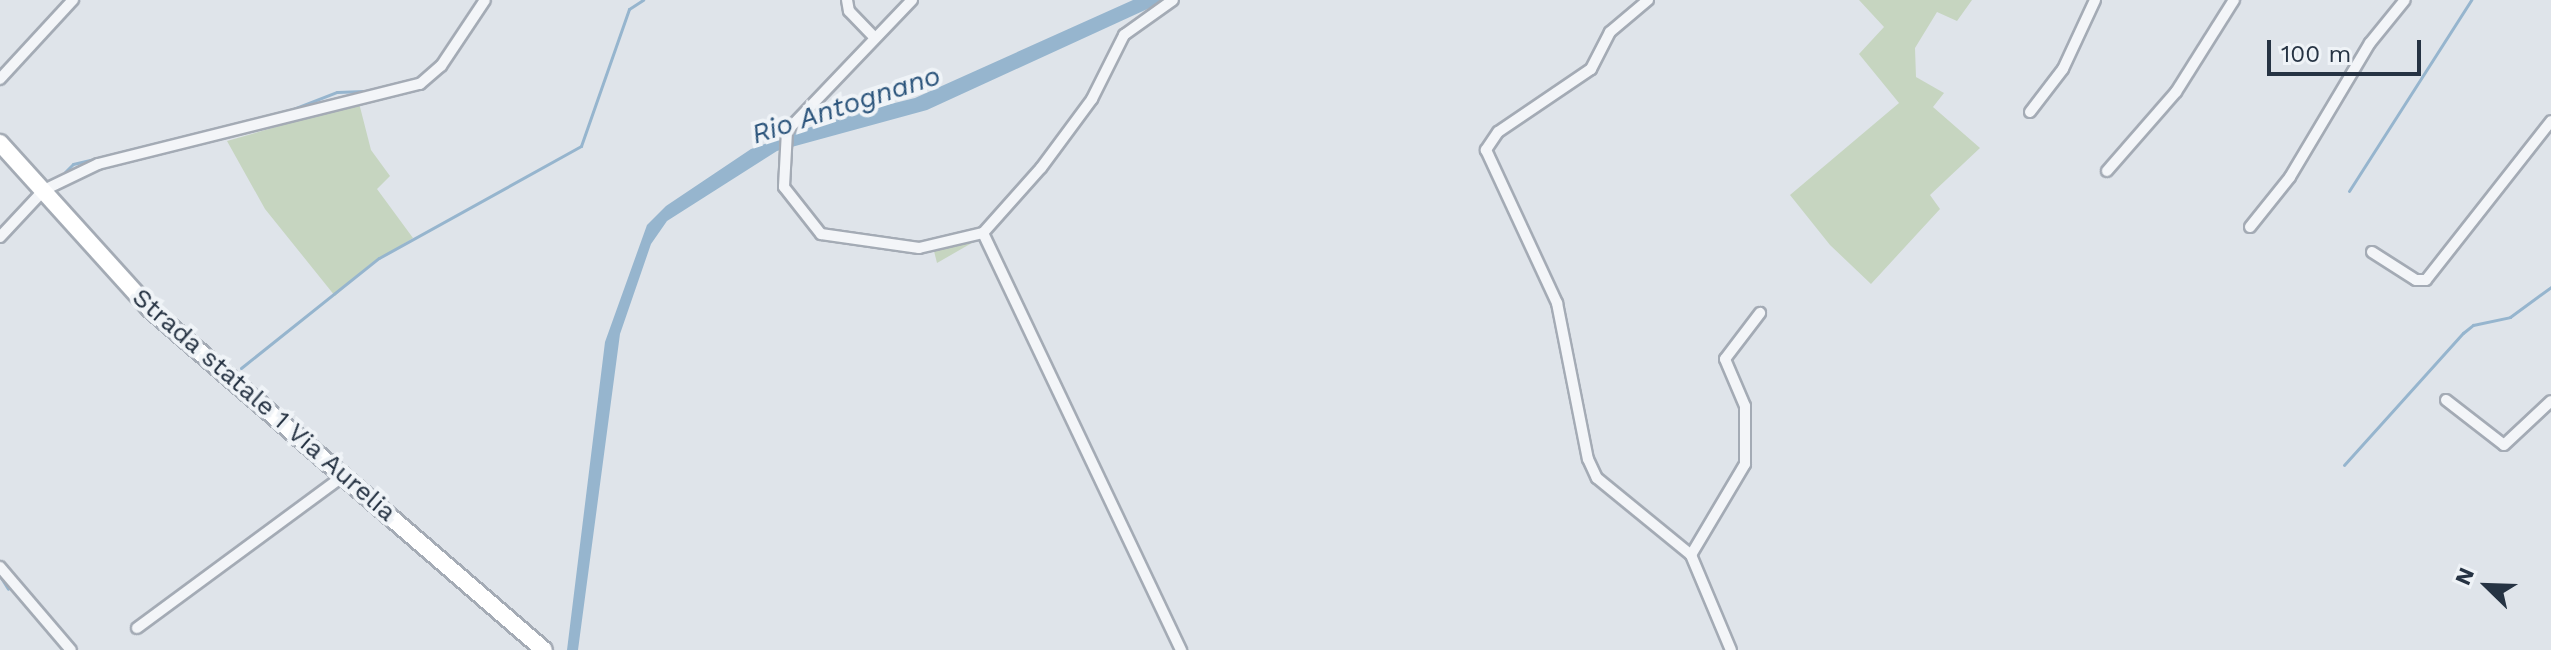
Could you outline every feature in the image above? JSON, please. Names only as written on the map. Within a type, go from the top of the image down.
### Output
[{"type":"main road","name":"Strada statale 1 Via Aurelia","points":[[0,143],[130,289],[544,650]]},
{"type":"street","points":[[0,79],[73,0]]},
{"type":"street","points":[[0,237],[44,190],[98,164],[420,84],[441,66],[485,0]]},
{"type":"street","points":[[847,0],[849,11],[873,36]]},
{"type":"street","points":[[912,0],[873,36],[787,131],[782,156],[784,187],[821,234],[919,248],[983,233],[1041,168],[1092,99],[1124,35],[1173,0]]},
{"type":"street","points":[[1648,0],[1610,32],[1591,69],[1498,132],[1486,150],[1557,303],[1588,459],[1597,478],[1619,501],[1691,555],[1731,650]]},
{"type":"street","points":[[2030,112],[2063,69],[2095,0]]},
{"type":"street","points":[[2107,171],[2176,92],[2234,0]]},
{"type":"street","points":[[2250,227],[2290,177],[2384,21],[2405,0]]},
{"type":"street","points":[[2372,252],[2416,280],[2426,280],[2551,121]]},
{"type":"street","points":[[983,233],[1181,650]]},
{"type":"street","points":[[1691,555],[1745,464],[1745,406],[1725,359],[1760,313]]},
{"type":"street","points":[[2446,400],[2504,445],[2551,401]]},
{"type":"street","points":[[137,628],[343,476]]},
{"type":"street","points":[[0,567],[71,650]]},
{"type":"green space","points":[[1859,0],[1972,0],[1957,21],[1937,12],[1915,48],[1916,77],[1944,93],[1933,107],[1980,148],[1930,195],[1940,209],[1871,284],[1830,245],[1790,195],[1899,103],[1859,54],[1884,27]]},
{"type":"green space","points":[[359,103],[371,150],[390,176],[377,189],[413,238],[369,265],[335,296],[265,209],[227,141]]},
{"type":"green space","points":[[977,240],[937,263],[934,251]]},
{"type":"water","points":[[1133,0],[1167,0],[927,110],[777,151],[667,221],[651,244],[620,334],[578,650],[567,650],[605,342],[647,225],[666,206],[751,149],[838,117],[915,98]]},
{"type":"waterway","points":[[241,368],[379,258],[581,146],[629,9],[643,0]]},
{"type":"waterway","points":[[2349,191],[2471,0]]},
{"type":"waterway","points":[[283,113],[337,92],[371,91]]},
{"type":"waterway","points":[[65,172],[73,164],[175,140]]},
{"type":"waterway","points":[[0,229],[12,215]]},
{"type":"waterway","points":[[2344,465],[2463,333],[2473,325],[2510,317],[2551,287]]},
{"type":"waterway","points":[[0,576],[8,589]]},
{"type":"waterway","points":[[57,642],[65,650]]},
{"type":"water label","name":"Rio Antognano","points":[[846,105]]}]
